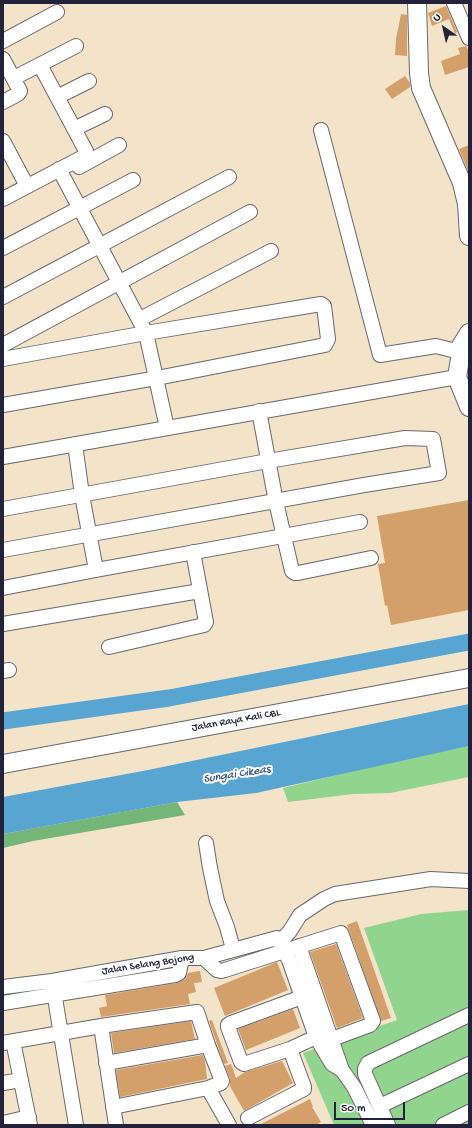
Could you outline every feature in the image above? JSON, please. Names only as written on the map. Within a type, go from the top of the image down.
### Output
[{"type":"main road","points":[[417,3],[419,73],[421,88],[462,183],[467,204],[469,236]]},
{"type":"main road","points":[[466,339],[457,377],[469,407]]},
{"type":"main road","name":"Jalan Raya Kali CBL","points":[[3,764],[469,678]]},
{"type":"street","points":[[454,3],[469,38]]},
{"type":"street","points":[[3,41],[57,12]]},
{"type":"street","points":[[14,78],[76,46]]},
{"type":"street","points":[[3,59],[20,91],[18,94],[3,102]]},
{"type":"street","points":[[40,64],[86,152],[85,156],[61,172]]},
{"type":"street","points":[[57,96],[89,81]]},
{"type":"street","points":[[74,129],[105,114]]},
{"type":"street","points":[[321,130],[380,354],[436,346],[466,339]]},
{"type":"street","points":[[3,199],[27,186],[119,146]]},
{"type":"street","points":[[4,147],[27,186]]},
{"type":"street","points":[[61,172],[146,332],[157,378],[166,428]]},
{"type":"street","points":[[3,297],[229,177]]},
{"type":"street","points":[[3,248],[133,180]]},
{"type":"street","points":[[3,345],[250,212]]},
{"type":"street","points":[[140,319],[271,251]]},
{"type":"street","points":[[3,359],[146,332],[321,304],[324,305],[328,339],[326,345],[157,378],[3,404]]},
{"type":"street","points":[[3,457],[457,377]]},
{"type":"street","points":[[259,411],[290,569],[295,573],[371,558]]},
{"type":"street","points":[[3,509],[268,461],[400,439],[432,439],[439,473],[364,485],[3,550]]},
{"type":"street","points":[[75,444],[82,495],[96,570]]},
{"type":"street","points":[[3,588],[360,522]]},
{"type":"street","points":[[108,647],[203,626],[206,623],[193,552]]},
{"type":"street","points":[[3,624],[200,592]]},
{"type":"street","points":[[206,843],[217,901],[227,927],[233,949]]},
{"type":"street","points":[[330,1045],[316,1037],[302,997],[289,947],[290,931],[300,916],[324,899],[335,894],[431,879],[469,881]]},
{"type":"street","points":[[204,958],[220,971],[289,947],[341,933],[373,1021],[370,1025],[330,1045]]},
{"type":"street","name":"Jalan Selang Bojong","points":[[3,987],[53,987],[182,958],[204,958],[275,938],[289,947]]},
{"type":"street","points":[[289,947],[330,1045],[342,1070],[354,1088],[373,1125]]},
{"type":"street","points":[[3,1003],[53,987],[76,1125]]},
{"type":"street","points":[[302,997],[228,1025],[242,1064],[290,1049],[316,1037]]},
{"type":"street","points":[[3,1123],[30,1121],[21,1080],[8,1042],[100,1026],[202,1011],[208,1045],[222,1081],[219,1084],[208,1088],[113,1107]]},
{"type":"street","points":[[388,1125],[365,1074],[365,1069],[368,1063],[468,1018]]},
{"type":"street","points":[[100,1026],[116,1125]]},
{"type":"street","points":[[106,1062],[208,1045]]},
{"type":"street","points":[[248,1118],[304,1090],[290,1049]]},
{"type":"street","points":[[380,1106],[469,1064]]},
{"type":"street","points":[[3,1083],[21,1080]]},
{"type":"street","points":[[208,1088],[229,1125]]},
{"type":"street","points":[[443,1125],[469,1112]]},
{"type":"green space","points":[[469,746],[469,777],[390,793],[353,794],[288,802],[283,788],[392,762]]},
{"type":"green space","points":[[177,802],[185,815],[33,841],[3,848],[3,834]]},
{"type":"green space","points":[[469,910],[469,1125],[334,1125],[303,1053],[397,1020],[364,928],[421,914]]},
{"type":"water","name":"Sungai Cikeas","points":[[469,704],[469,746],[256,793],[177,802],[3,834],[3,797],[148,770]]},
{"type":"building","points":[[446,6],[457,32],[455,34],[449,19],[432,26],[428,13]]},
{"type":"building","points":[[401,14],[407,15],[407,56],[395,55],[396,39]]},
{"type":"building","points":[[466,46],[469,52],[469,67],[445,75],[441,61],[460,54],[458,48]]},
{"type":"building","points":[[405,76],[410,83],[410,87],[392,99],[385,89]]},
{"type":"building","points":[[469,145],[469,173],[459,149]]},
{"type":"building","points":[[469,500],[469,610],[391,625],[387,605],[385,606],[378,564],[385,563],[377,516]]},
{"type":"building","points":[[357,921],[391,1018],[381,1021],[347,925]]},
{"type":"building","points":[[336,944],[363,1018],[337,1028],[310,952]]},
{"type":"building","points":[[277,962],[288,990],[225,1016],[214,988]]},
{"type":"building","points":[[200,971],[202,982],[194,983],[196,992],[188,994],[190,1004],[101,1017],[99,1008],[107,1006],[105,995],[177,983],[186,978],[188,973]]},
{"type":"building","points":[[293,1009],[300,1028],[246,1050],[238,1029]]},
{"type":"building","points":[[212,1020],[228,1063],[224,1064],[209,1021]]},
{"type":"building","points":[[191,1021],[195,1039],[114,1053],[111,1033]]},
{"type":"building","points":[[203,1055],[207,1079],[120,1097],[116,1070]]},
{"type":"building","points":[[282,1061],[293,1083],[244,1111],[230,1086],[230,1078],[225,1066],[231,1064],[236,1078],[245,1072]]},
{"type":"building","points":[[310,1099],[312,1107],[321,1122],[316,1125],[259,1125]]},
{"type":"waterway","points":[[3,721],[169,698],[469,642]]}]
